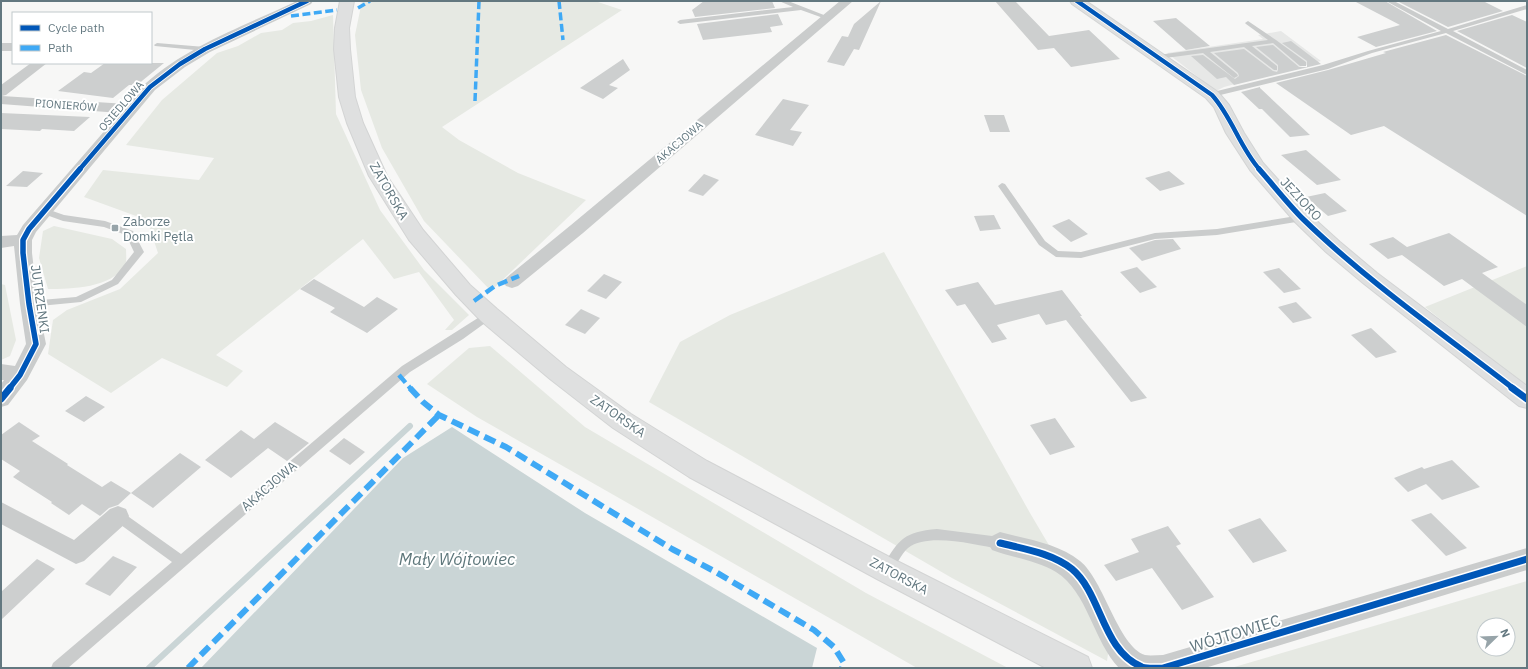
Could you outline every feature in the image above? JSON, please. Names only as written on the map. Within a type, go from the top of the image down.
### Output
[{"type":"main road","name":"ZATORSKA","points":[[347,1],[342,28],[342,49],[347,97],[355,123],[378,176],[416,235],[463,290],[489,315],[558,373],[622,421],[698,469],[887,570],[1077,668]]},
{"type":"main road","name":"JEZIORO","points":[[1077,1],[1212,95],[1221,105],[1235,133],[1256,166],[1302,218],[1332,247],[1527,399]]},
{"type":"street","name":"OSIEDLOWA","points":[[23,240],[29,229],[150,87],[180,64],[205,49],[306,1]]},
{"type":"street","name":"AKACJOWA","points":[[512,282],[577,229],[826,17],[847,1]]},
{"type":"street","points":[[1,47],[12,47]]},
{"type":"street","points":[[1,92],[39,64]]},
{"type":"street","name":"PIONIERÓW","points":[[1,100],[132,109]]},
{"type":"street","points":[[1,242],[23,240]]},
{"type":"street","name":"JUTRZENKI","points":[[1,399],[10,373],[36,344],[29,304],[23,240]]},
{"type":"street","points":[[1,512],[76,553],[118,516]]},
{"type":"street","name":"WÓJTOWIEC","points":[[1000,543],[1044,554],[1072,569],[1085,584],[1117,647],[1127,659],[1142,667],[1163,668],[1527,559]]},
{"type":"lane","points":[[782,1],[826,17]]},
{"type":"lane","points":[[1389,1],[1527,73]]},
{"type":"lane","points":[[1212,95],[1325,68],[1370,52],[1527,7]]},
{"type":"lane","points":[[680,22],[801,8]]},
{"type":"lane","points":[[1248,23],[1303,64]]},
{"type":"lane","points":[[1158,57],[1274,41]]},
{"type":"lane","points":[[157,45],[205,49]]},
{"type":"lane","points":[[1246,45],[1274,68]]},
{"type":"lane","points":[[1205,51],[1234,76]]},
{"type":"lane","name":"JEZIORO","points":[[1002,186],[1042,243],[1056,254],[1081,255],[1155,236],[1217,232],[1302,218]]},
{"type":"lane","points":[[29,304],[78,300],[115,282],[138,252],[130,233],[105,224],[63,218],[44,211]]},
{"type":"lane","name":"AKACJOWA","points":[[58,668],[406,369],[459,336],[489,315]]},
{"type":"lane","points":[[118,516],[182,562]]},
{"type":"lane","points":[[887,570],[903,546],[910,540],[919,536],[948,536],[1000,543]]},
{"type":"shaded area","points":[[362,1],[595,1],[622,10],[442,127],[459,140],[518,173],[586,200],[491,291],[424,221],[382,148],[361,90],[355,35]]},
{"type":"shaded area","points":[[333,15],[336,114],[380,210],[424,270],[469,315],[452,330],[445,330],[454,320],[419,272],[394,279],[363,239],[216,355],[243,371],[227,387],[162,358],[111,393],[48,354],[53,320],[67,310],[120,289],[158,253],[147,220],[84,197],[103,170],[199,180],[214,158],[126,145],[162,100],[217,53],[238,46],[261,33],[282,30],[293,23],[311,21]]},
{"type":"shaded area","points":[[1281,31],[1321,61],[1224,87],[1216,91],[1167,53],[1263,39],[1258,35]]},
{"type":"shaded area","points":[[54,226],[112,239],[126,249],[125,265],[119,273],[101,283],[90,286],[48,289],[39,258],[43,231]]},
{"type":"shaded area","points":[[884,252],[1030,513],[1109,647],[1107,661],[952,578],[649,402],[680,342],[730,315]]},
{"type":"shaded area","points":[[1527,266],[1527,388],[1425,307]]},
{"type":"shaded area","points":[[1,284],[5,285],[16,340],[10,356],[1,360]]},
{"type":"shaded area","points":[[490,346],[585,427],[866,593],[1008,668],[917,668],[477,417],[427,384],[469,348]]},
{"type":"shaded area","points":[[1527,581],[1527,668],[1231,668]]},
{"type":"water","name":"Mały Wójtowiec","points":[[452,427],[585,513],[817,648],[812,668],[201,668],[403,458]]},
{"type":"building","points":[[704,1],[772,1],[775,8],[695,17],[692,10]]},
{"type":"building","points":[[881,1],[859,50],[854,49],[844,66],[827,62],[842,36],[848,37],[854,24]]},
{"type":"building","points":[[995,1],[1015,1],[1049,36],[1089,30],[1120,59],[1071,67],[1054,48],[1038,50]]},
{"type":"building","points":[[1354,1],[1385,1],[1437,31],[1376,47],[1357,37],[1400,25]]},
{"type":"building","points":[[1397,1],[1483,1],[1503,11],[1448,27]]},
{"type":"building","points":[[778,14],[783,25],[770,27],[772,32],[703,40],[697,24]]},
{"type":"building","points":[[1512,15],[1527,22],[1527,68],[1457,31]]},
{"type":"building","points":[[1176,18],[1210,46],[1186,50],[1153,21]]},
{"type":"building","points":[[1446,35],[1527,76],[1527,216],[1384,126],[1351,135],[1276,83],[1328,70],[1386,53],[1383,52]]},
{"type":"building","points":[[1291,41],[1321,64],[1234,85],[1226,77],[1217,79],[1191,56],[1203,55],[1235,79],[1239,76],[1238,73],[1214,53],[1244,49],[1273,71],[1277,72],[1278,65],[1256,47],[1273,45],[1299,67],[1307,67],[1307,61],[1282,43]]},
{"type":"building","points":[[623,59],[630,70],[609,85],[618,88],[603,99],[580,88]]},
{"type":"building","points":[[164,63],[137,85],[129,85],[113,98],[58,91],[84,72],[91,73],[104,64]]},
{"type":"building","points":[[1260,87],[1310,135],[1290,137],[1262,109],[1259,109],[1241,92]]},
{"type":"building","points":[[783,99],[809,105],[790,130],[802,132],[793,146],[755,135]]},
{"type":"building","points":[[1,113],[90,117],[74,131],[42,129],[40,131],[1,129]]},
{"type":"building","points":[[984,115],[1004,115],[1010,132],[990,132]]},
{"type":"building","points":[[1306,150],[1341,180],[1317,185],[1281,155]]},
{"type":"building","points":[[23,171],[43,173],[27,187],[6,186]]},
{"type":"building","points":[[1169,171],[1185,184],[1160,191],[1145,178]]},
{"type":"building","points":[[704,174],[719,180],[703,196],[688,191]]},
{"type":"building","points":[[1325,193],[1347,211],[1328,216],[1306,197]]},
{"type":"building","points":[[994,215],[1001,229],[980,231],[974,216]]},
{"type":"building","points":[[1069,219],[1088,234],[1071,242],[1052,226]]},
{"type":"building","points":[[1449,233],[1498,267],[1482,273],[1527,305],[1527,327],[1462,279],[1444,286],[1402,255],[1388,259],[1369,244],[1393,237],[1407,247]]},
{"type":"building","points":[[1173,239],[1181,249],[1142,261],[1129,248],[1155,240]]},
{"type":"building","points":[[1137,267],[1157,287],[1140,293],[1120,272]]},
{"type":"building","points":[[1279,268],[1301,289],[1284,293],[1263,272]]},
{"type":"building","points":[[604,274],[622,282],[606,299],[587,291]]},
{"type":"building","points":[[314,279],[364,307],[377,297],[398,309],[367,333],[330,312],[335,308],[300,289]]},
{"type":"building","points":[[978,282],[995,305],[1062,290],[1082,316],[1080,316],[1147,398],[1131,402],[1066,320],[1046,325],[1039,314],[997,325],[1007,339],[992,343],[965,304],[957,306],[945,290]]},
{"type":"building","points":[[1296,302],[1312,318],[1293,323],[1278,307]]},
{"type":"building","points":[[581,309],[600,318],[585,334],[565,325]]},
{"type":"building","points":[[1371,328],[1397,352],[1376,358],[1351,335]]},
{"type":"building","points":[[86,396],[105,407],[84,422],[65,411]]},
{"type":"building","points":[[1055,418],[1075,447],[1050,455],[1030,425]]},
{"type":"building","points":[[19,422],[40,436],[32,441],[68,464],[67,465],[102,487],[111,481],[131,493],[118,505],[109,508],[100,516],[82,504],[69,515],[51,503],[52,502],[13,477],[20,471],[1,459],[1,435]]},
{"type":"building","points":[[275,422],[309,443],[287,461],[268,448],[231,478],[205,460],[241,430],[254,439]]},
{"type":"building","points":[[344,438],[365,452],[350,465],[329,451]]},
{"type":"building","points":[[180,453],[201,467],[153,508],[131,493]]},
{"type":"building","points":[[1452,460],[1480,487],[1442,500],[1426,484],[1408,492],[1394,478],[1422,467],[1424,469]]},
{"type":"building","points":[[1431,513],[1467,548],[1446,556],[1411,520]]},
{"type":"building","points":[[1260,518],[1287,551],[1253,563],[1228,530]]},
{"type":"building","points":[[1168,526],[1181,544],[1176,546],[1214,597],[1182,610],[1152,568],[1116,581],[1104,565],[1139,552],[1131,539]]},
{"type":"building","points":[[113,556],[137,567],[110,596],[85,584]]},
{"type":"building","points":[[37,559],[55,569],[1,620],[1,592]]},
{"type":"waterway","points":[[149,668],[410,426]]},
{"type":"marked path","points":[[358,8],[370,1]]},
{"type":"marked path","points":[[475,101],[479,1]]},
{"type":"marked path","points":[[559,1],[563,40]]},
{"type":"marked path","points":[[291,16],[337,10]]},
{"type":"marked path","points":[[474,301],[495,286],[506,280],[519,276]]},
{"type":"marked path","points":[[399,375],[423,402],[439,415],[506,447],[672,549],[714,571],[814,630],[834,647],[844,663],[842,668]]},
{"type":"marked path","points":[[188,668],[439,415]]},
{"type":"cycle path","points":[[1,399],[20,375],[36,344],[29,304],[23,253],[23,240],[29,229],[150,87],[180,64],[205,49],[307,1]]},
{"type":"cycle path","points":[[1077,1],[1212,95],[1221,105],[1235,133],[1256,166],[1302,218],[1333,247],[1370,278],[1527,399]]},
{"type":"cycle path","points":[[1000,543],[1046,555],[1072,569],[1090,592],[1112,638],[1121,651],[1130,661],[1142,667],[1150,668],[1163,668],[1527,559]]},
{"type":"place","name":"Zaborze Domki Pętla","points":[[115,228]]}]
